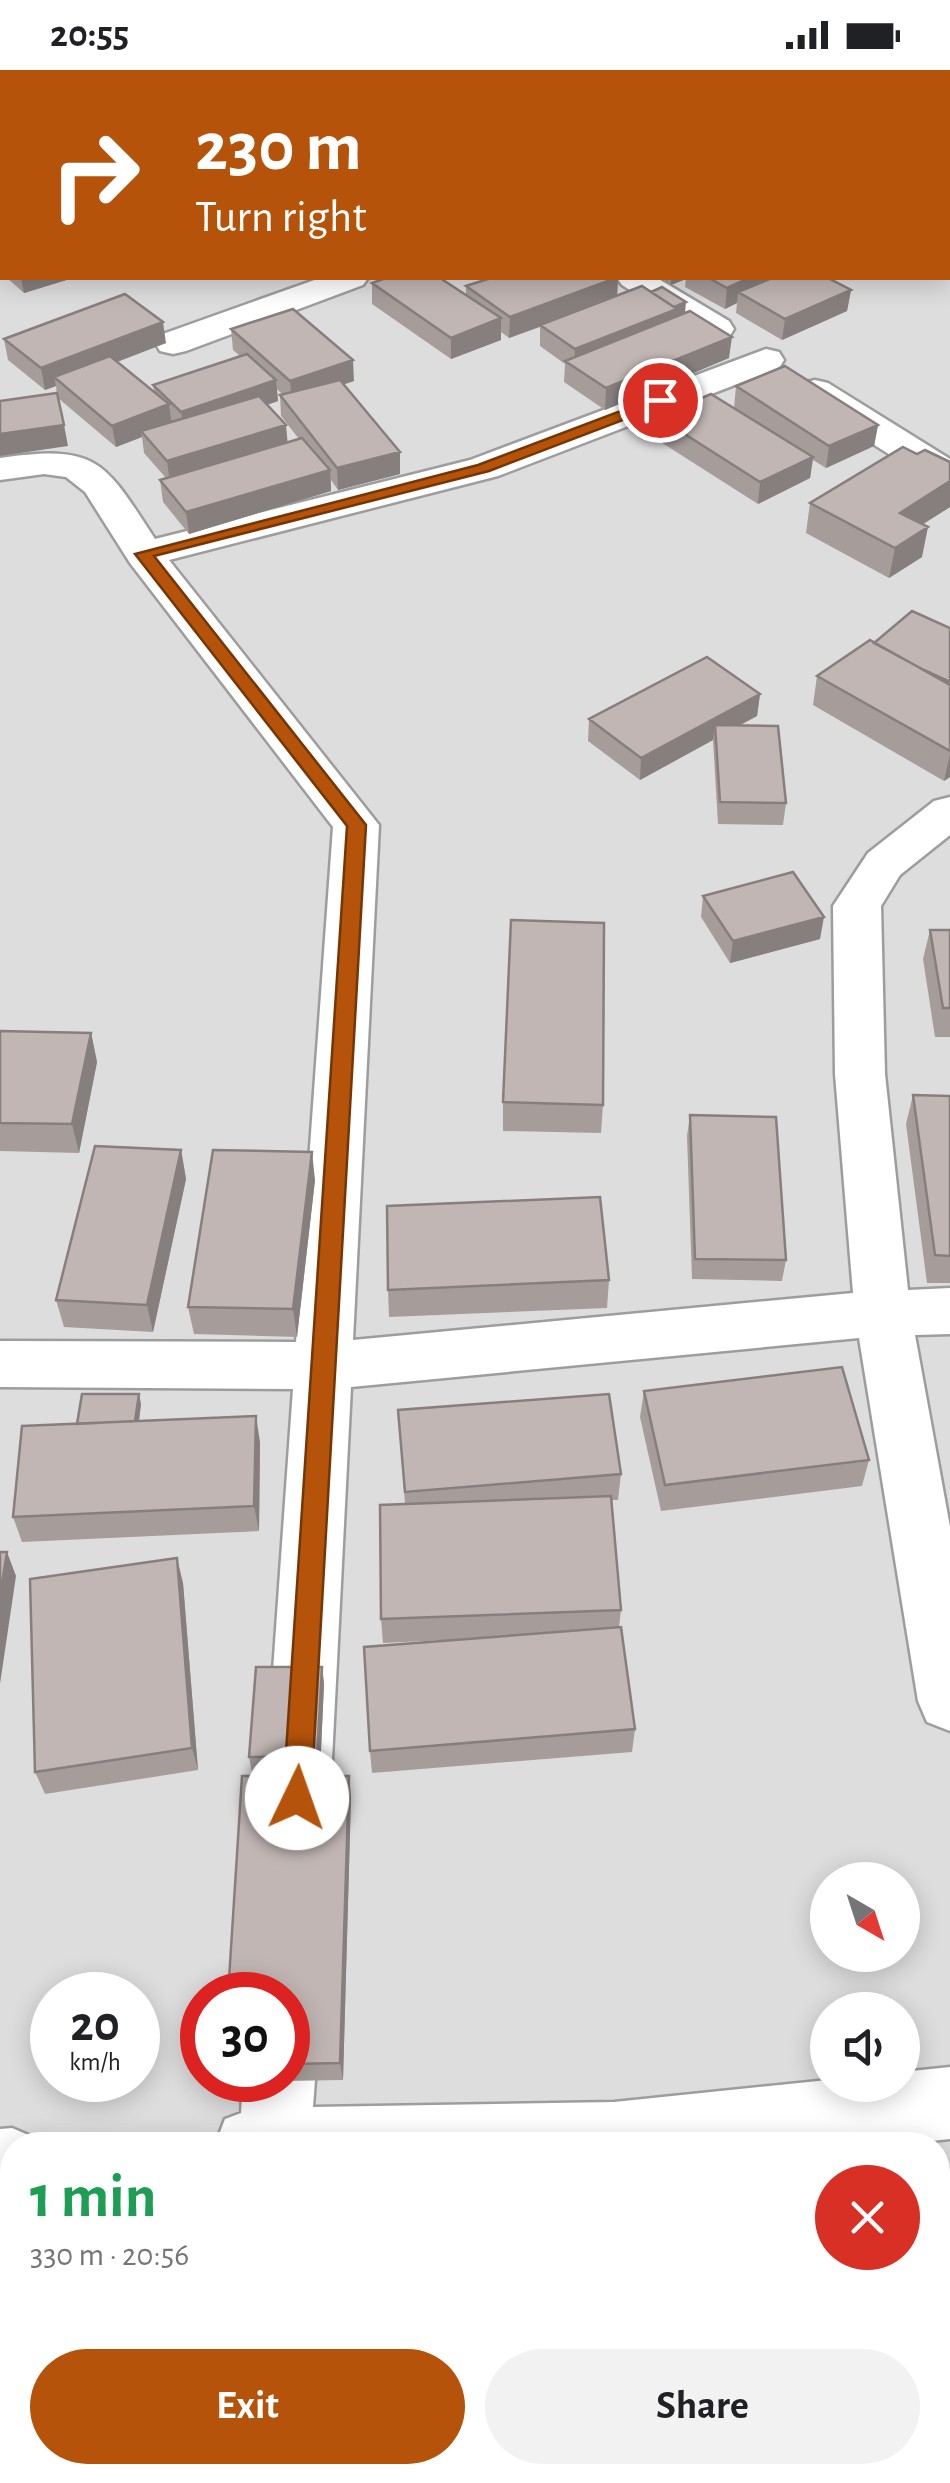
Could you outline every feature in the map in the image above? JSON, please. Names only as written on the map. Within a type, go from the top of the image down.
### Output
[{"type":"street","points":[[173,343],[346,280]]},
{"type":"street","points":[[637,280],[950,476]]},
{"type":"street","points":[[144,554],[484,468],[766,360]]},
{"type":"street","points":[[0,469],[44,463],[77,466],[100,485],[144,554],[356,825],[286,1972]]},
{"type":"street","points":[[950,812],[884,864],[857,906],[860,1074],[883,1314],[950,1701]]},
{"type":"street","points":[[0,1364],[324,1366],[950,1311]]},
{"type":"street","points":[[672,2132],[950,2103]]},
{"type":"street","points":[[270,2128],[408,2132]]},
{"type":"shaded area","points":[[0,280],[950,280],[950,2132],[0,2132]]},
{"type":"building","points":[[443,280],[501,318],[451,338],[372,283]]},
{"type":"building","points":[[485,280],[611,280],[510,317],[466,286]]},
{"type":"building","points":[[713,280],[745,280],[727,288]]},
{"type":"building","points":[[767,280],[832,280],[851,290],[785,319],[738,292]]},
{"type":"building","points":[[642,286],[677,309],[575,349],[540,325]]},
{"type":"building","points":[[662,287],[686,302],[674,307],[651,292]]},
{"type":"building","points":[[125,294],[163,322],[41,368],[4,339]]},
{"type":"building","points":[[293,309],[353,360],[290,381],[231,329]]},
{"type":"building","points":[[690,311],[732,337],[606,388],[565,361]]},
{"type":"building","points":[[247,354],[276,380],[181,412],[153,385]]},
{"type":"building","points":[[110,356],[169,404],[112,426],[54,377]]},
{"type":"building","points":[[785,366],[878,425],[829,446],[736,386]]},
{"type":"building","points":[[340,380],[400,452],[337,468],[280,395]]},
{"type":"building","points":[[57,393],[64,425],[0,434],[0,401]]},
{"type":"building","points":[[711,394],[813,457],[760,482],[658,417]]},
{"type":"building","points":[[259,396],[286,425],[167,461],[141,431]]},
{"type":"building","points":[[302,438],[330,470],[186,512],[160,480]]},
{"type":"building","points":[[903,447],[917,454],[925,450],[950,462],[950,481],[900,513],[928,527],[895,548],[810,503]]},
{"type":"building","points":[[912,611],[950,628],[950,682],[874,643]]},
{"type":"building","points":[[870,640],[950,685],[950,751],[817,676]]},
{"type":"building","points":[[707,657],[760,694],[641,758],[589,719]]},
{"type":"building","points":[[715,725],[778,726],[786,803],[720,802]]},
{"type":"building","points":[[793,872],[824,917],[733,941],[703,896]]},
{"type":"building","points":[[511,920],[604,923],[603,1105],[503,1102]]},
{"type":"building","points":[[930,930],[950,930],[950,1008],[943,1008]]},
{"type":"building","points":[[0,1031],[91,1033],[72,1124],[0,1123]]},
{"type":"building","points":[[913,1095],[950,1096],[950,1256],[935,1255]]},
{"type":"building","points":[[690,1115],[776,1117],[786,1260],[695,1259]]},
{"type":"building","points":[[95,1146],[181,1150],[147,1305],[56,1300]]},
{"type":"building","points":[[213,1150],[312,1152],[293,1309],[188,1307]]},
{"type":"building","points":[[600,1197],[609,1280],[388,1290],[387,1206]]},
{"type":"building","points":[[842,1367],[869,1460],[665,1485],[644,1391]]},
{"type":"building","points":[[82,1394],[139,1394],[135,1421],[77,1424]]},
{"type":"building","points":[[609,1394],[621,1474],[405,1492],[398,1410]]},
{"type":"building","points":[[256,1416],[254,1506],[13,1517],[22,1426]]},
{"type":"building","points":[[611,1496],[621,1610],[381,1619],[380,1505]]},
{"type":"building","points":[[0,1552],[7,1552],[0,1596]]},
{"type":"building","points":[[177,1558],[192,1748],[35,1772],[30,1579]]},
{"type":"building","points":[[621,1627],[635,1729],[370,1751],[364,1647]]},
{"type":"building","points":[[256,1667],[322,1667],[317,1756],[249,1757]]},
{"type":"building","points":[[242,1776],[349,1776],[340,2063],[310,2064],[310,1972],[229,1972]]},
{"type":"route","points":[[297,1798],[356,825],[144,554],[484,468],[660,400]]}]
